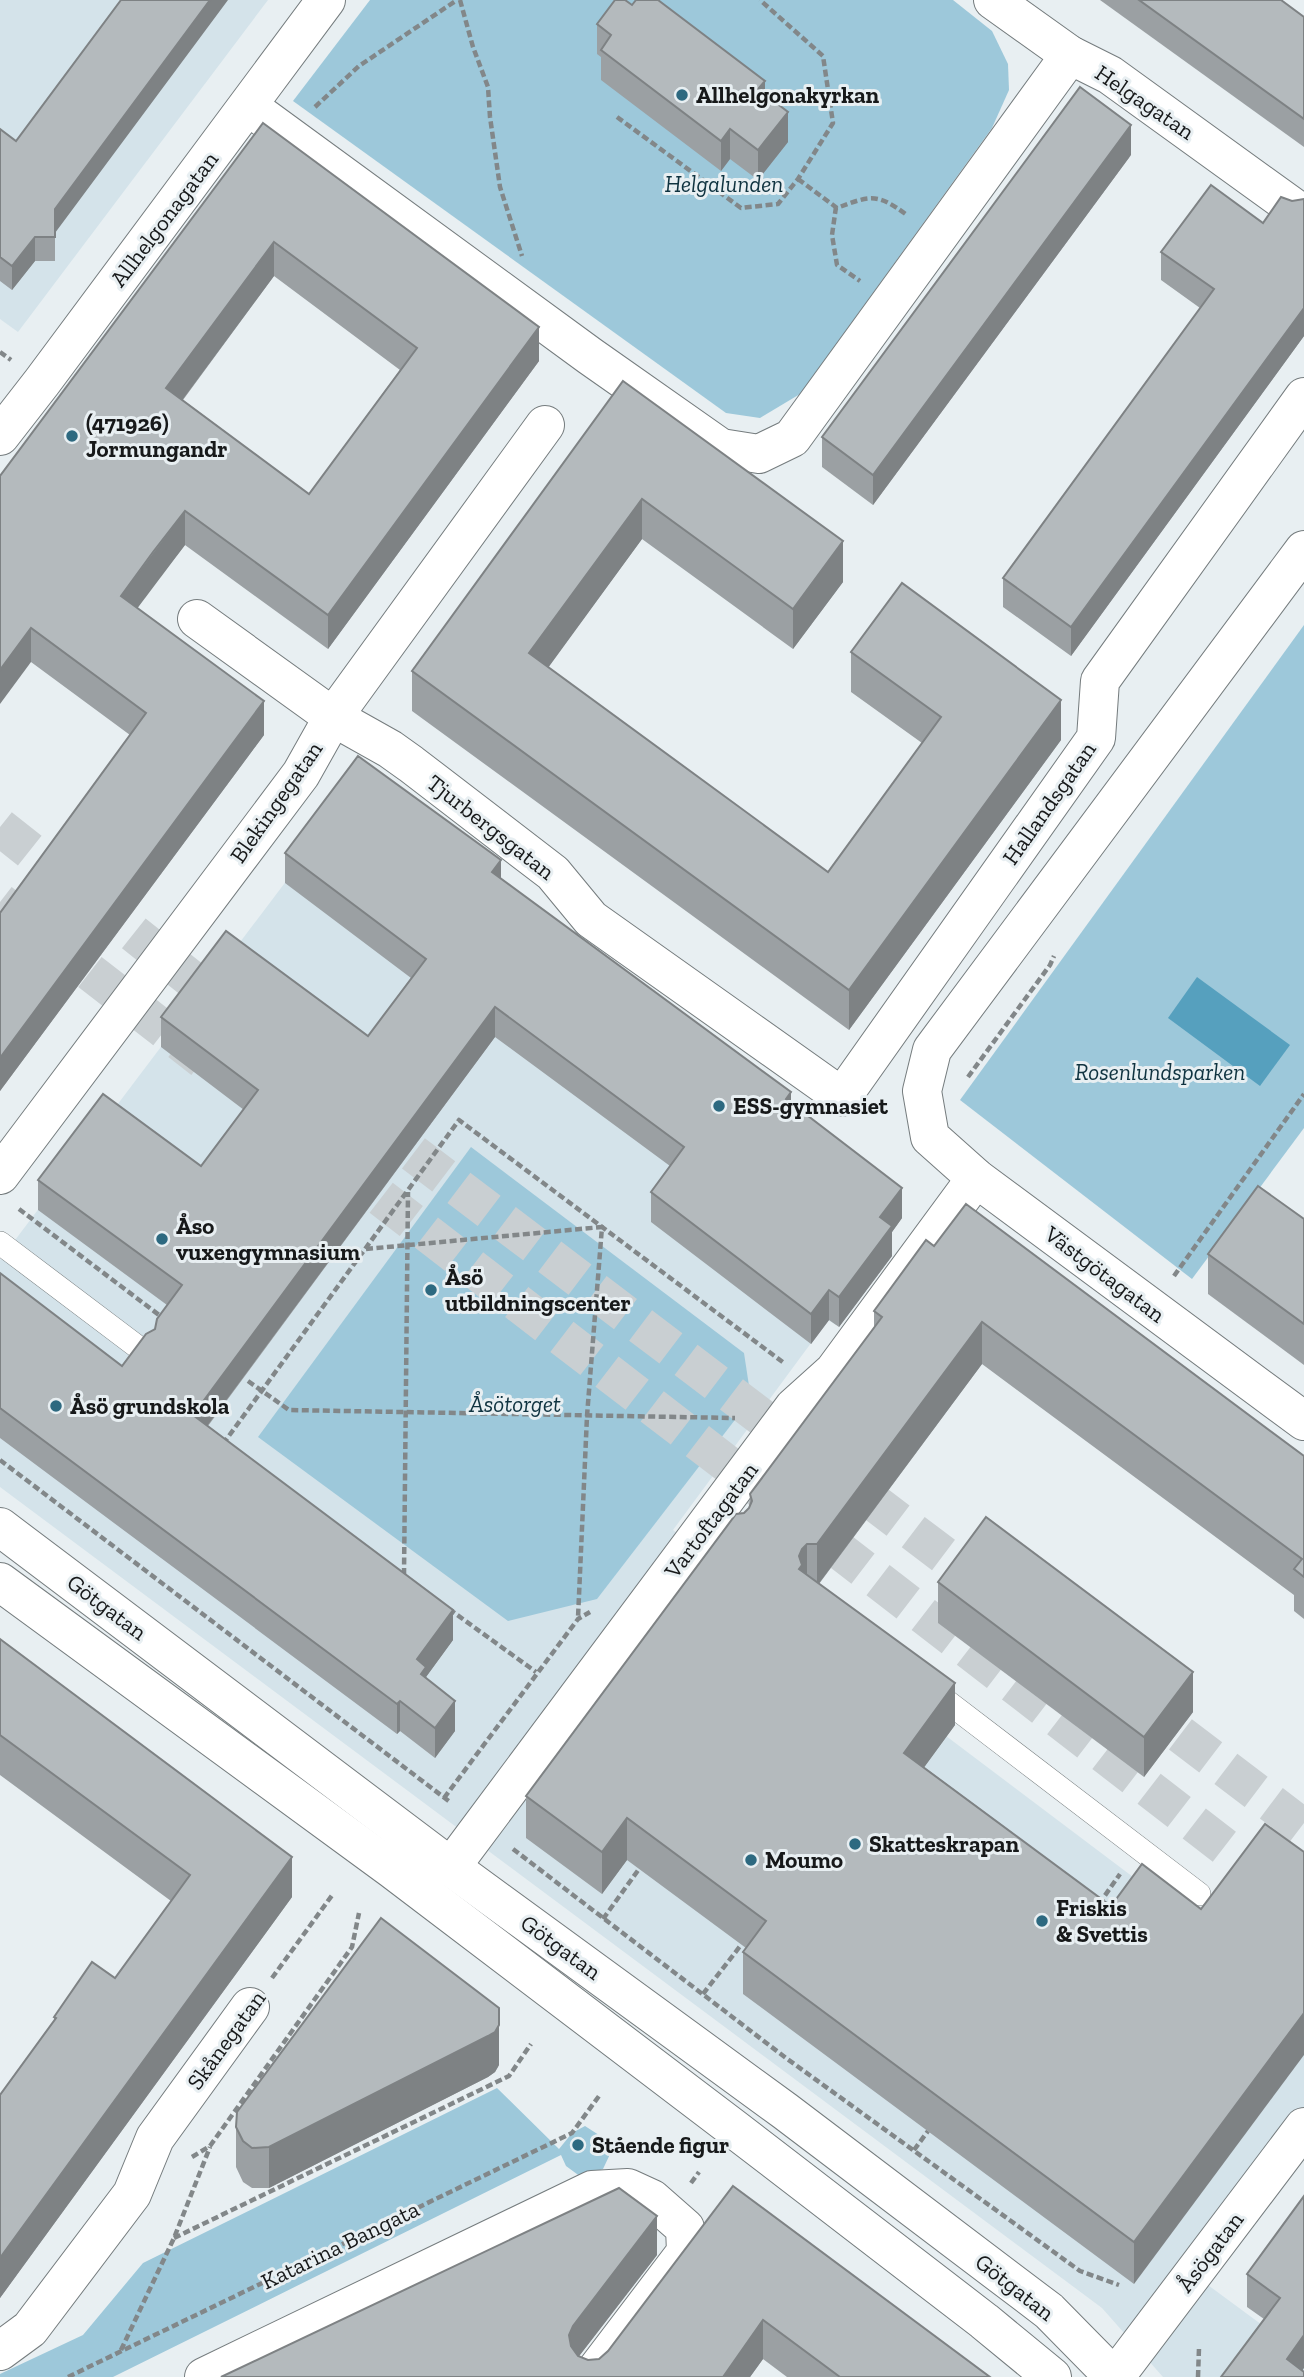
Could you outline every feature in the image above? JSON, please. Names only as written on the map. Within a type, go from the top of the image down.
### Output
[{"type":"street","name":"Allhelgonagatan","points":[[0,436],[326,0]]},
{"type":"street","name":"Helgagatan","points":[[993,0],[1070,55],[1110,75],[1294,208]]},
{"type":"street","points":[[248,106],[590,356],[721,448],[759,454],[792,438],[1070,55]]},
{"type":"street","name":"Hallandsgatan","points":[[842,1097],[1096,737],[1100,681],[1304,397]]},
{"type":"street","name":"Blekingegatan","points":[[5,1189],[301,774],[333,717],[545,425]]},
{"type":"street","name":"Västgötagatan","points":[[1304,550],[932,1050],[922,1091],[930,1137],[976,1178],[1304,1421]]},
{"type":"street","name":"Tjurbergsgatan","points":[[197,619],[333,717],[411,764],[553,873],[591,919],[842,1097]]},
{"type":"street","name":"Vartoftagatan","points":[[451,1867],[720,1528],[794,1407],[834,1371],[976,1178]]},
{"type":"street","name":"Götgatan","points":[[0,1527],[451,1867],[785,2111],[1049,2312],[1114,2377]]},
{"type":"street","name":"Götgatan","points":[[0,1582],[392,1869],[744,2136],[984,2321],[1052,2377]]},
{"type":"street","name":"Skånegatan","points":[[0,2351],[30,2329],[132,2194],[155,2137],[250,2007]]},
{"type":"street","name":"Åsögatan","points":[[1114,2377],[1304,2127]]},
{"type":"street","points":[[204,2377],[593,2190],[628,2188],[652,2199],[685,2228],[686,2252],[591,2377]]},
{"type":"lane","points":[[0,1243],[143,1351]]},
{"type":"lane","points":[[911,1673],[1199,1894]]},
{"type":"path","points":[[286,133],[359,66],[458,0],[488,87],[500,187],[543,320]]},
{"type":"path","points":[[617,117],[741,208],[778,204],[799,179],[833,123],[823,56],[760,0]]},
{"type":"path","points":[[799,179],[836,207]]},
{"type":"path","points":[[836,207],[863,198],[887,200],[913,219]]},
{"type":"path","points":[[836,207],[832,235],[837,265],[863,284]]},
{"type":"path","points":[[1151,1308],[1304,1094]]},
{"type":"path","points":[[222,1445],[459,1120],[787,1366]]},
{"type":"path","points":[[5,1189],[172,1324]]},
{"type":"path","points":[[393,1569],[404,1576],[408,1190]]},
{"type":"path","points":[[365,1249],[602,1227]]},
{"type":"path","points":[[0,1460],[444,1798],[578,1619],[587,1416],[602,1227]]},
{"type":"path","points":[[248,1381],[289,1410],[747,1418]]},
{"type":"path","points":[[215,1440],[232,1453]]},
{"type":"path","points":[[448,1608],[537,1672]]},
{"type":"path","points":[[482,1826],[786,2058],[1080,2271],[1119,2285]]},
{"type":"path","points":[[1098,1905],[1139,1848]]},
{"type":"path","points":[[603,1919],[639,1869]]},
{"type":"path","name":"Skånegatan","points":[[250,2007],[333,1894]]},
{"type":"path","points":[[121,2351],[174,2238],[211,2146],[352,1947],[359,1913]]},
{"type":"path","points":[[703,1994],[741,1945]]},
{"type":"path","points":[[174,2238],[509,2076],[531,2044]]},
{"type":"path","name":"Katarina Bangata","points":[[68,2377],[572,2133],[599,2096]]},
{"type":"path","points":[[914,2150],[928,2131]]},
{"type":"path","points":[[188,2160],[211,2146]]},
{"type":"path","points":[[1198,2377],[1199,2348]]},
{"type":"shaded area","points":[[0,0],[268,0],[18,332],[0,319]]},
{"type":"shaded area","points":[[358,786],[902,1218],[881,1247],[836,1325],[828,1320],[673,1530],[1304,2006],[1304,2127],[1193,2274],[1304,2356],[1304,2377],[1163,2377],[1102,2308],[0,1487],[0,1260]]},
{"type":"shaded area","points":[[1197,977],[1290,1045],[1260,1086],[1168,1018]]},
{"type":"green space","name":"Helgalunden","points":[[370,0],[953,0],[992,31],[1008,64],[1009,90],[992,128],[800,394],[760,418],[726,413],[293,101]]},
{"type":"green space","name":"Rosenlundsparken","points":[[1304,625],[1304,1128],[1192,1279],[960,1100]]},
{"type":"green space","name":"Åsötorget","points":[[471,1147],[744,1353],[751,1399],[597,1599],[508,1621],[258,1437]]},
{"type":"green space","points":[[497,2088],[559,2149],[572,2133],[585,2126],[602,2137],[611,2152],[603,2169],[581,2177],[566,2166],[561,2155],[113,2377],[0,2377],[0,2374],[83,2335],[143,2263]]},
{"type":"building","points":[[121,0],[210,0],[55,209],[55,237],[35,237],[12,266],[0,257],[0,129],[16,141]]},
{"type":"building","points":[[615,0],[625,0],[632,5],[636,0],[658,0],[765,81],[758,89],[788,112],[758,150],[730,129],[721,141],[601,50],[611,35],[597,24]]},
{"type":"building","points":[[1139,0],[1281,0],[1304,17],[1304,119]]},
{"type":"building","points":[[1080,87],[1131,125],[873,475],[822,437]]},
{"type":"building","points":[[263,123],[539,327],[328,615],[185,511],[153,552],[121,596],[264,701],[0,1058],[0,913],[146,713],[31,628],[0,670],[0,476]],"holes":[[[274,242],[417,348],[309,494],[166,388]]]},
{"type":"building","points":[[1211,185],[1263,223],[1281,197],[1292,201],[1304,199],[1304,308],[1071,627],[1003,578],[1214,289],[1161,252]]},
{"type":"building","points":[[623,381],[843,541],[793,609],[642,499],[529,653],[828,872],[941,717],[851,652],[902,583],[1061,700],[849,990],[412,671]]},
{"type":"building","points":[[358,756],[501,860],[492,872],[791,1092],[786,1099],[902,1188],[880,1217],[892,1226],[839,1297],[829,1290],[811,1314],[651,1192],[684,1147],[495,1007],[193,1415],[453,1610],[417,1659],[426,1667],[421,1674],[455,1701],[435,1728],[400,1701],[397,1704],[0,1408],[0,1273],[122,1366],[146,1334],[155,1329],[157,1319],[182,1285],[38,1180],[103,1094],[201,1166],[258,1090],[161,1017],[226,931],[368,1036],[426,959],[285,853]]},
{"type":"building","points":[[1258,1186],[1304,1219],[1304,1324],[1208,1254]]},
{"type":"building","points":[[966,1204],[1304,1456],[1304,1577],[1294,1569],[1302,1559],[982,1322],[817,1544],[807,1544],[799,1556],[802,1565],[799,1569],[955,1683],[904,1753],[1111,1906],[1142,1864],[1201,1909],[1265,1824],[1304,1852],[1304,2013],[1134,2242],[743,1952],[766,1921],[627,1818],[602,1852],[526,1796],[736,1514],[744,1513],[749,1508],[752,1501],[750,1494],[882,1317],[874,1311],[926,1240],[934,1246]]},
{"type":"building","points":[[986,1517],[1193,1672],[1144,1737],[938,1582]]},
{"type":"building","points":[[0,1639],[292,1857],[0,2258],[0,2095],[56,2018],[54,2017],[92,1962],[115,1978],[190,1875],[0,1735]]},
{"type":"building","points":[[381,1918],[499,2008],[499,2025],[495,2032],[488,2036],[269,2147],[252,2148],[243,2141],[236,2127],[237,2112]]},
{"type":"building","points":[[733,2186],[990,2377],[840,2377],[763,2320],[723,2377],[221,2377],[619,2188],[657,2216],[573,2326],[569,2335],[571,2346],[578,2356],[588,2360],[599,2359],[608,2351]]},
{"type":"building","points":[[1304,2196],[1304,2335],[1287,2359],[1304,2372],[1304,2377],[1221,2377],[1280,2298],[1247,2274]]},
{"type":"tunnel","points":[[0,827],[230,1010]]},
{"type":"tunnel","points":[[0,902],[203,1060]]},
{"type":"tunnel","points":[[368,1119],[995,1594]]},
{"type":"tunnel","points":[[336,1163],[1304,1908]]},
{"type":"tunnel","points":[[1135,1700],[1304,1828]]},
{"type":"place","name":"Allhelgonakyrkan","points":[[682,95]]},
{"type":"place","name":"(471926) Jormungandr","points":[[72,436]]},
{"type":"place","name":"ESS-gymnasiet","points":[[719,1106]]},
{"type":"place","name":"Åso vuxengymnasium","points":[[162,1239]]},
{"type":"place","name":"Åsö utbildningscenter","points":[[431,1290]]},
{"type":"place","name":"Åsö grundskola","points":[[56,1406]]},
{"type":"place","name":"Skatteskrapan","points":[[855,1844]]},
{"type":"place","name":"Moumo","points":[[751,1860]]},
{"type":"place","name":"Friskis & Svettis","points":[[1042,1921]]},
{"type":"place","name":"Stående figur","points":[[578,2145]]}]
